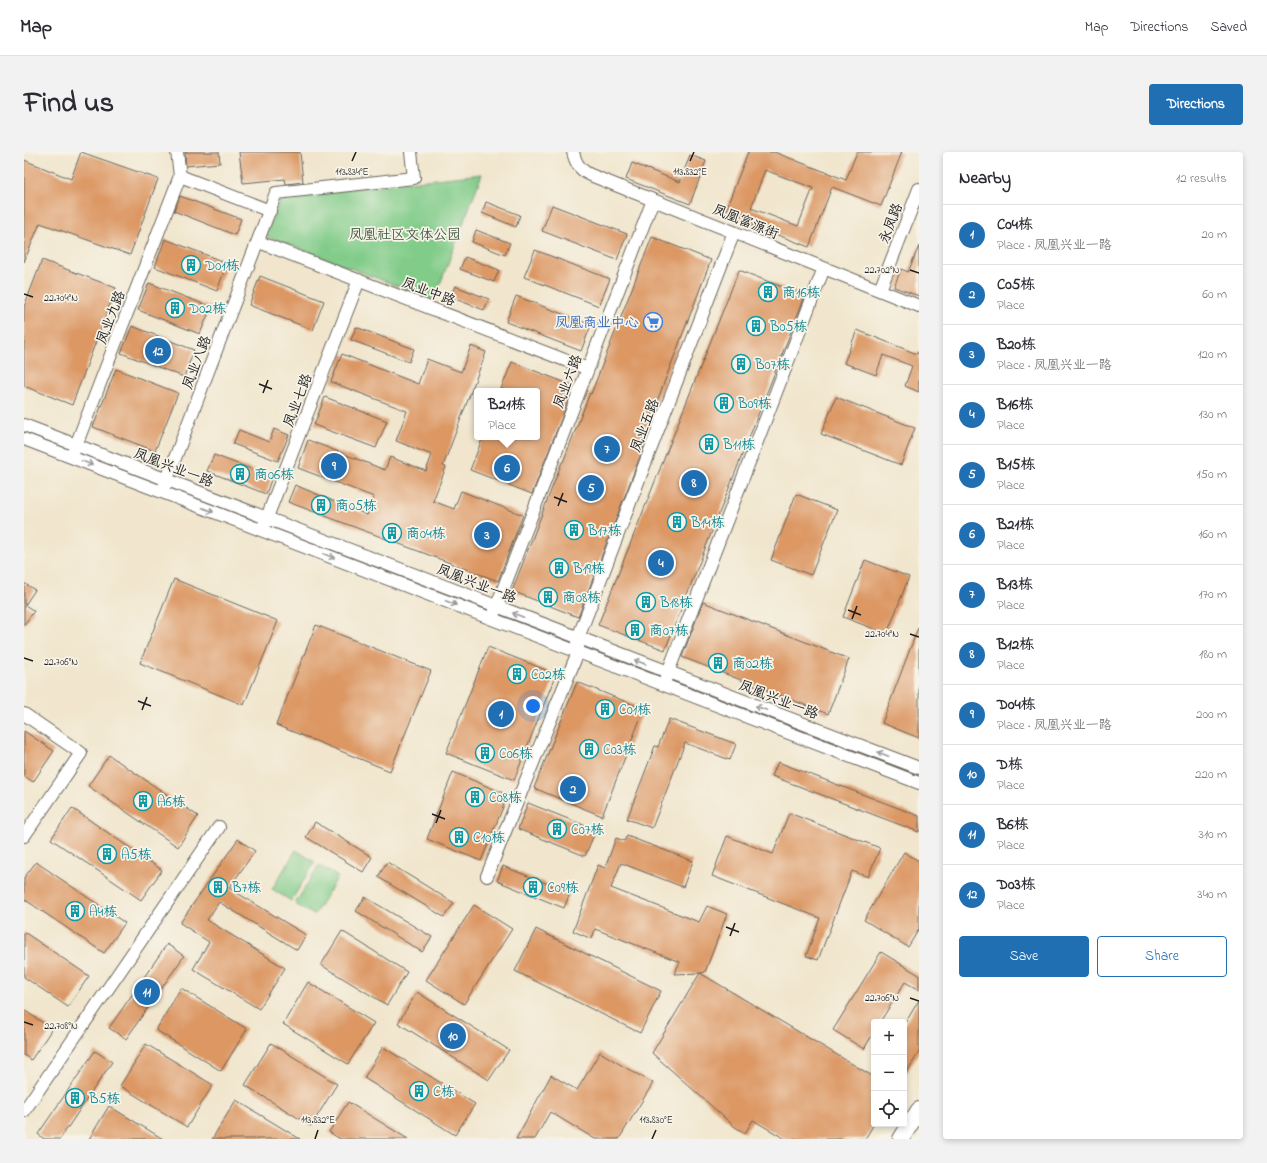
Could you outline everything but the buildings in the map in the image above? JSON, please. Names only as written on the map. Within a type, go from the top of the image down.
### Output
[{"type":"main road","points":[[901,1139],[919,1110]]},
{"type":"street","points":[[177,152],[178,182],[270,211]]},
{"type":"street","name":"凤业八路","points":[[162,492],[259,242],[276,193],[414,178],[411,152]]},
{"type":"street","name":"凤凰富源街","points":[[572,152],[575,161],[584,172],[919,306]]},
{"type":"street","name":"凤业九路","points":[[72,458],[178,182]]},
{"type":"street","name":"永凤路","points":[[880,290],[919,189]]},
{"type":"street","name":"凤业六路","points":[[492,619],[653,200]]},
{"type":"street","name":"凤业五路","points":[[578,652],[578,638],[734,232]]},
{"type":"street","name":"凤业中路","points":[[259,242],[588,369]]},
{"type":"street","points":[[664,685],[824,268]]},
{"type":"street","name":"凤业七路","points":[[262,531],[359,280]]},
{"type":"street","name":"凤凰兴业一路","points":[[24,425],[919,768]]},
{"type":"street","name":"凤凰兴业一路","points":[[24,439],[919,782]]},
{"type":"street","points":[[487,876],[578,652]]},
{"type":"street","points":[[24,714],[81,753],[24,836]]},
{"type":"street","points":[[24,1110],[219,827]]},
{"type":"green space","name":"凤凰社区文体公园","points":[[482,174],[434,300],[266,236],[281,196]]},
{"type":"green space","points":[[296,850],[315,862],[291,901],[272,889]]},
{"type":"green space","points":[[319,865],[338,877],[314,915],[295,904]]},
{"type":"place","name":"D01栋","points":[[191,265]]},
{"type":"place","name":"商16栋","points":[[768,292]]},
{"type":"place","name":"D02栋","points":[[175,308]]},
{"type":"place","name":"凤凰商业中心","points":[[653,322]]},
{"type":"place","name":"B05栋","points":[[756,326]]},
{"type":"place","name":"D03栋","points":[[158,351]]},
{"type":"place","name":"B07栋","points":[[741,364]]},
{"type":"place","name":"B09栋","points":[[724,403]]},
{"type":"place","name":"B11栋","points":[[709,444]]},
{"type":"place","name":"B13栋","points":[[607,449]]},
{"type":"place","name":"D04栋","points":[[334,466]]},
{"type":"place","name":"B21栋","points":[[507,468]]},
{"type":"place","name":"商06栋","points":[[240,474]]},
{"type":"place","name":"B12栋","points":[[694,483]]},
{"type":"place","name":"B15栋","points":[[591,488]]},
{"type":"place","name":"商05栋","points":[[321,505]]},
{"type":"place","name":"B14栋","points":[[677,522]]},
{"type":"place","name":"B17栋","points":[[574,530]]},
{"type":"place","name":"商04栋","points":[[392,533]]},
{"type":"place","name":"B20栋","points":[[487,535]]},
{"type":"place","name":"B16栋","points":[[661,563]]},
{"type":"place","name":"B19栋","points":[[559,568]]},
{"type":"place","name":"商08栋","points":[[548,597]]},
{"type":"place","name":"B18栋","points":[[646,602]]},
{"type":"place","name":"商07栋","points":[[635,630]]},
{"type":"place","name":"商02栋","points":[[718,663]]},
{"type":"place","name":"C02栋","points":[[517,674]]},
{"type":"place","name":"C01栋","points":[[605,709]]},
{"type":"place","name":"C04栋","points":[[501,714]]},
{"type":"place","name":"C03栋","points":[[589,749]]},
{"type":"place","name":"C06栋","points":[[485,753]]},
{"type":"place","name":"C05栋","points":[[573,789]]},
{"type":"place","name":"C08栋","points":[[475,797]]},
{"type":"place","name":"A6栋","points":[[143,801]]},
{"type":"place","name":"C07栋","points":[[557,829]]},
{"type":"place","name":"C10栋","points":[[459,837]]},
{"type":"place","name":"A5栋","points":[[107,854]]},
{"type":"place","name":"B7栋","points":[[218,887]]},
{"type":"place","name":"C09栋","points":[[533,887]]},
{"type":"place","name":"A4栋","points":[[75,911]]},
{"type":"place","name":"B6栋","points":[[147,992]]},
{"type":"place","name":"D栋","points":[[453,1036]]},
{"type":"place","name":"C栋","points":[[419,1091]]},
{"type":"place","name":"B5栋","points":[[75,1098]]}]
